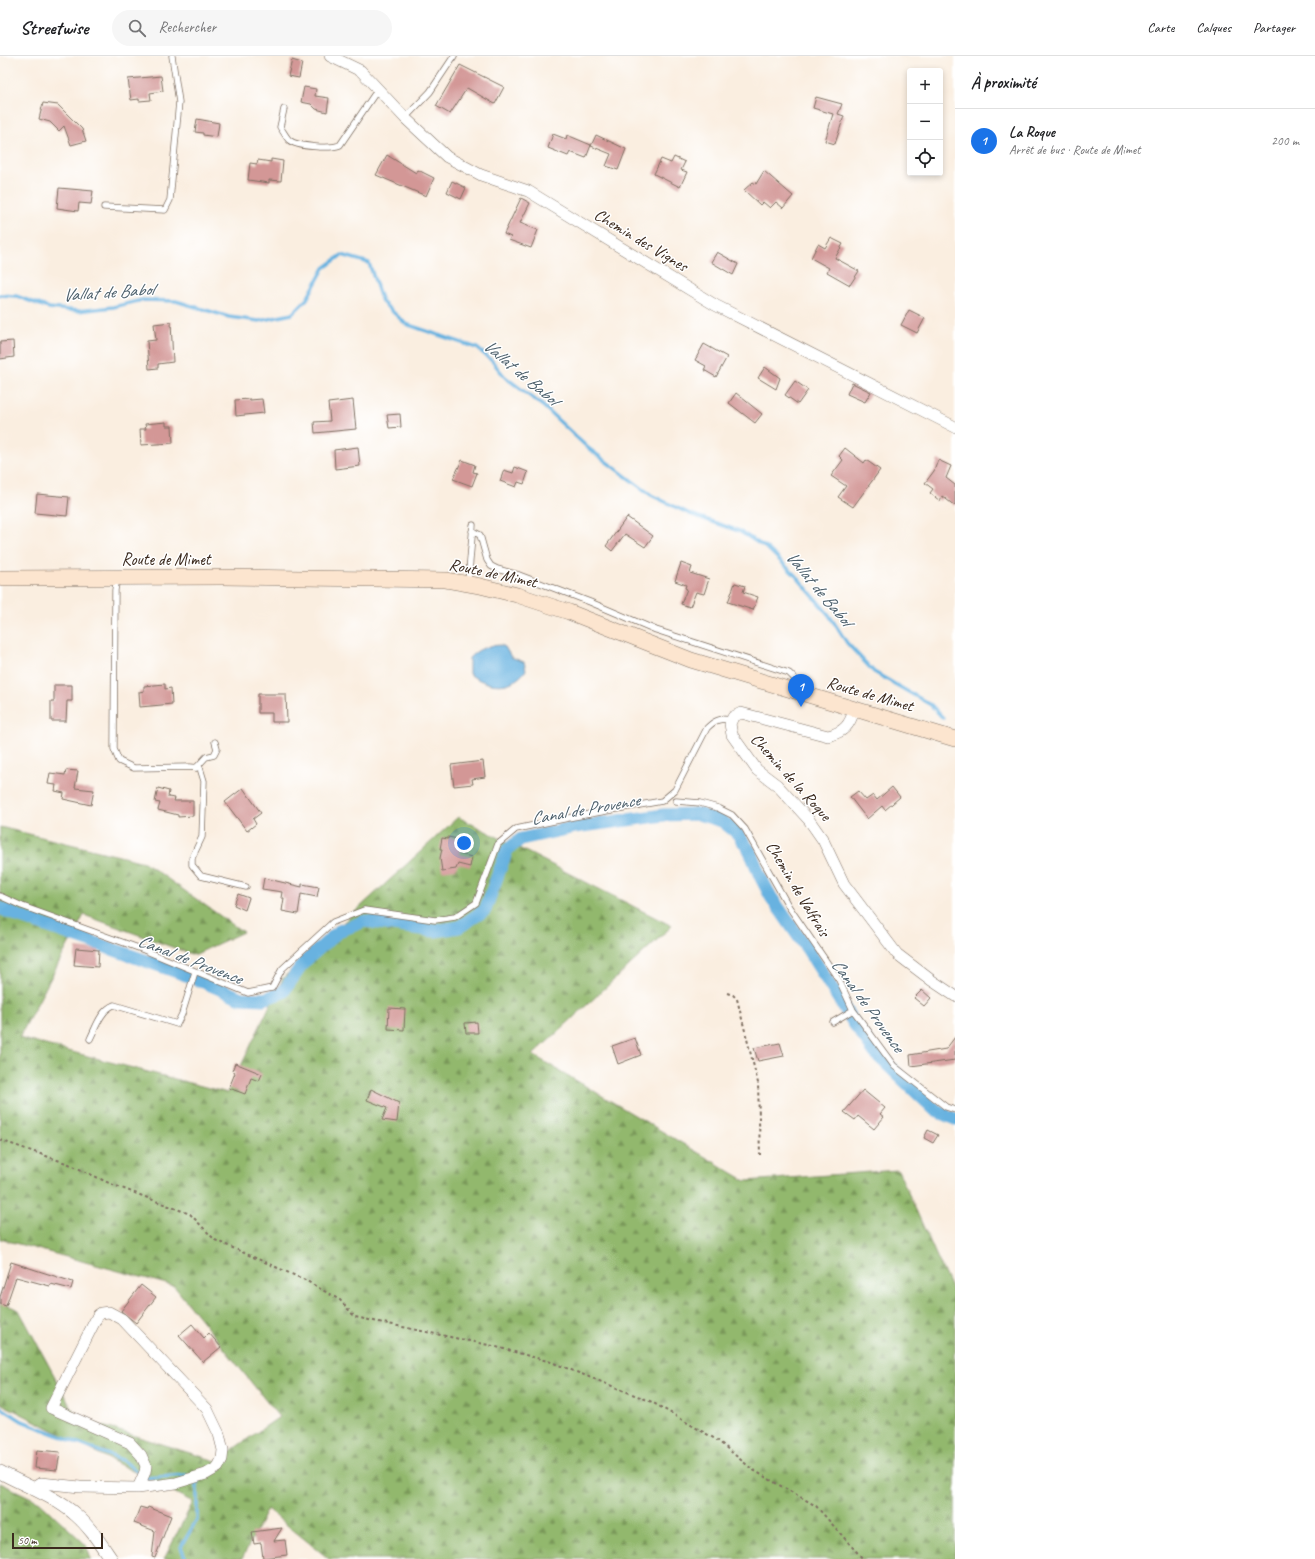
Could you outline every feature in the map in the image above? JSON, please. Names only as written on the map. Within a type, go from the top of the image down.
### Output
[{"type":"main road","name":"Route de Mimet","points":[[0,578],[446,580],[517,595],[569,612],[691,660],[854,710],[955,738]]},
{"type":"street","name":"Chemin des Vignes","points":[[330,56],[361,71],[405,118],[447,157],[481,175],[528,191],[715,305],[955,427]]},
{"type":"street","name":"Chemin de la Roque","points":[[854,710],[848,726],[842,732],[828,736],[748,713],[741,713],[731,720],[730,724],[732,735],[757,770],[777,785],[809,820],[823,840],[844,884],[897,954],[955,996]]},
{"type":"street","points":[[32,1489],[41,1483],[80,1487],[139,1486],[176,1483],[205,1474],[218,1467],[222,1459],[223,1450],[219,1434],[206,1409],[122,1319],[109,1312],[98,1315],[51,1408],[130,1443],[141,1455],[146,1466],[139,1486]]},
{"type":"street","points":[[0,1472],[57,1501],[77,1516],[95,1535],[111,1559]]},
{"type":"lane","points":[[104,207],[165,210],[170,200],[179,102],[172,56]]},
{"type":"lane","points":[[405,118],[430,92],[454,56]]},
{"type":"lane","points":[[284,109],[280,126],[290,140],[297,144],[334,148],[340,145],[378,89]]},
{"type":"lane","points":[[468,584],[473,528],[480,534],[487,560],[491,566],[590,602],[656,630],[789,673],[795,680],[793,691]]},
{"type":"lane","points":[[117,578],[115,590],[114,748],[119,761],[134,768],[200,768],[204,781],[202,837],[192,858],[192,865],[201,876],[246,887]]},
{"type":"lane","points":[[0,896],[22,906],[144,950],[248,993],[260,991],[272,988],[282,969],[333,922],[364,910],[435,920],[455,917],[476,903],[498,844],[516,829],[573,816],[662,801],[675,790],[707,728],[713,721],[722,718],[731,720]]},
{"type":"lane","points":[[196,768],[206,757],[214,755],[216,749],[215,742]]},
{"type":"lane","name":"Chemin de Valfrais","points":[[676,801],[700,803],[718,808],[732,815],[745,829],[789,907],[839,980],[852,1010],[894,1066],[946,1107],[955,1110]]},
{"type":"lane","points":[[90,1039],[100,1018],[108,1007],[114,1005],[177,1024],[182,1014],[195,972]]},
{"type":"lane","points":[[832,1022],[852,1010]]},
{"type":"path","points":[[727,993],[733,995],[737,999],[758,1083],[760,1155]]},
{"type":"path","points":[[0,1140],[69,1164],[111,1184],[190,1214],[215,1240],[305,1280],[340,1300],[355,1317],[493,1346],[551,1362],[650,1401],[717,1440],[753,1470],[816,1506],[863,1559]]},
{"type":"green space","points":[[458,817],[672,926],[533,1055],[746,1181],[898,1170],[955,1297],[955,1559],[329,1559],[267,1509],[242,1559],[164,1559],[193,1502],[0,1403],[0,1302],[19,1310],[77,1418],[216,1461],[279,1417],[174,1286],[0,1239],[0,827],[144,862],[243,932],[194,955],[84,915],[19,1038],[228,1093],[283,978]]},
{"type":"green space","points":[[0,1483],[40,1502],[86,1545],[91,1559],[0,1558]]},
{"type":"water","points":[[501,645],[505,647],[511,657],[524,662],[526,670],[520,677],[506,684],[499,685],[484,682],[469,674],[469,658],[484,648]]},
{"type":"building","points":[[292,60],[302,63],[299,78],[288,76]]},
{"type":"building","points":[[460,65],[504,87],[495,104],[467,88],[450,114],[436,106]]},
{"type":"building","points":[[161,76],[163,91],[150,93],[151,100],[131,100],[128,79]]},
{"type":"building","points":[[304,87],[316,89],[315,96],[329,98],[327,112],[316,109],[311,104],[301,102]]},
{"type":"building","points":[[816,97],[842,104],[838,114],[844,116],[835,144],[825,141],[833,114],[813,108]]},
{"type":"building","points":[[43,103],[58,105],[82,129],[86,141],[71,145],[64,126],[59,131],[50,122],[39,119]]},
{"type":"building","points":[[197,119],[219,123],[217,137],[195,132]]},
{"type":"building","points":[[553,134],[566,139],[567,135],[591,145],[586,158],[570,152],[568,156],[548,148]]},
{"type":"building","points":[[596,135],[626,149],[618,170],[606,166],[611,154],[591,146]]},
{"type":"building","points":[[387,155],[416,173],[418,170],[434,178],[426,196],[376,175]]},
{"type":"building","points":[[674,157],[685,162],[681,170],[687,172],[680,187],[654,174],[661,159],[671,163]]},
{"type":"building","points":[[271,159],[283,161],[281,181],[269,180],[269,183],[248,180],[250,163],[257,164],[258,160],[271,162]]},
{"type":"building","points":[[764,171],[793,196],[783,208],[776,202],[770,208],[763,202],[760,205],[744,190],[753,182],[756,184]]},
{"type":"building","points":[[452,181],[466,188],[461,199],[447,192]]},
{"type":"building","points":[[59,188],[93,191],[91,204],[79,203],[78,211],[57,208]]},
{"type":"building","points":[[521,198],[530,203],[520,223],[538,230],[531,248],[509,240],[511,237],[504,234]]},
{"type":"building","points":[[831,238],[843,244],[835,258],[859,271],[850,285],[827,272],[829,268],[811,258],[818,244],[825,248]]},
{"type":"building","points":[[717,252],[738,264],[733,275],[711,262]]},
{"type":"building","points":[[909,310],[925,318],[917,333],[901,325]]},
{"type":"building","points":[[171,322],[173,362],[158,364],[158,368],[149,369],[147,341],[156,340],[154,324]]},
{"type":"building","points":[[13,341],[14,357],[0,359],[0,342]]},
{"type":"building","points":[[704,344],[727,357],[716,377],[704,370],[706,366],[695,360]]},
{"type":"building","points":[[765,367],[780,378],[776,389],[758,378]]},
{"type":"building","points":[[795,381],[808,390],[798,404],[785,395]]},
{"type":"building","points":[[852,383],[871,392],[865,402],[847,394]]},
{"type":"building","points":[[736,393],[762,414],[755,423],[729,403]]},
{"type":"building","points":[[262,399],[264,413],[236,416],[235,400]]},
{"type":"building","points":[[353,400],[356,429],[315,433],[314,422],[330,421],[328,403]]},
{"type":"building","points":[[400,414],[401,427],[389,428],[387,415]]},
{"type":"building","points":[[166,422],[166,426],[172,426],[173,443],[141,445],[140,429],[146,429],[145,424]]},
{"type":"building","points":[[358,447],[360,466],[335,469],[334,450]]},
{"type":"building","points":[[845,448],[864,463],[866,460],[880,470],[853,507],[838,497],[846,486],[831,476],[843,460],[839,456]]},
{"type":"building","points":[[462,460],[475,465],[473,472],[477,473],[472,486],[453,479]]},
{"type":"building","points":[[938,460],[951,466],[946,478],[955,485],[955,506],[942,496],[940,501],[930,493],[933,489],[925,483],[934,471]]},
{"type":"building","points":[[515,467],[528,472],[524,484],[518,482],[516,487],[500,481],[504,470],[513,473]]},
{"type":"building","points":[[37,494],[69,497],[67,516],[35,513]]},
{"type":"building","points":[[627,517],[653,536],[645,547],[625,534],[612,551],[606,546]]},
{"type":"building","points":[[681,563],[692,567],[690,573],[709,579],[704,594],[696,592],[690,607],[681,604],[687,589],[685,588],[686,585],[675,581]]},
{"type":"building","points":[[735,583],[745,586],[743,592],[758,597],[753,610],[728,602]]},
{"type":"building","points":[[165,684],[165,689],[171,688],[172,704],[140,707],[139,692],[144,691],[144,686]]},
{"type":"building","points":[[54,685],[72,685],[72,701],[67,701],[66,721],[51,721],[51,701],[54,701]]},
{"type":"building","points":[[258,694],[286,694],[287,722],[272,722],[272,713],[258,713]]},
{"type":"building","points":[[483,761],[485,777],[472,779],[473,784],[454,786],[451,765]]},
{"type":"building","points":[[66,770],[78,771],[75,788],[94,790],[91,805],[63,799],[64,793],[55,791],[56,785],[48,784],[50,773],[65,775]]},
{"type":"building","points":[[892,787],[900,797],[885,810],[882,806],[867,819],[850,797],[858,791],[866,800],[873,795],[877,800]]},
{"type":"building","points":[[158,788],[169,791],[168,797],[175,798],[174,801],[193,801],[193,816],[178,817],[178,815],[158,810],[160,803],[155,802]]},
{"type":"building","points":[[243,788],[261,813],[253,819],[256,824],[247,831],[225,802]]},
{"type":"building","points":[[448,837],[463,840],[459,854],[472,857],[470,867],[458,864],[456,869],[442,871],[440,858],[442,849],[440,849],[442,838],[448,839]]},
{"type":"building","points":[[264,878],[302,887],[302,884],[319,887],[317,897],[301,894],[298,914],[282,911],[284,898],[281,898],[282,892],[262,889]]},
{"type":"building","points":[[238,894],[249,898],[245,910],[234,905]]},
{"type":"building","points":[[76,948],[99,950],[98,967],[74,965]]},
{"type":"building","points":[[922,990],[931,998],[924,1006],[914,998]]},
{"type":"building","points":[[389,1008],[405,1009],[404,1030],[388,1029]]},
{"type":"building","points":[[477,1022],[478,1033],[466,1033],[465,1023]]},
{"type":"building","points":[[955,1037],[955,1060],[911,1066],[910,1055],[946,1049]]},
{"type":"building","points":[[635,1038],[641,1055],[618,1064],[612,1046]]},
{"type":"building","points":[[780,1043],[784,1056],[758,1061],[754,1048]]},
{"type":"building","points":[[235,1063],[262,1074],[259,1081],[251,1078],[245,1094],[229,1088],[235,1073],[232,1071]]},
{"type":"building","points":[[371,1089],[399,1103],[397,1122],[382,1120],[387,1108],[367,1100]]},
{"type":"building","points":[[863,1090],[885,1108],[880,1114],[884,1117],[874,1129],[858,1116],[855,1120],[844,1112]]},
{"type":"building","points":[[928,1130],[938,1135],[933,1143],[924,1138]]},
{"type":"building","points":[[11,1262],[73,1282],[71,1289],[51,1284],[50,1286],[16,1277],[6,1306],[0,1304],[0,1297]]},
{"type":"building","points":[[141,1285],[156,1297],[136,1323],[121,1311]]},
{"type":"building","points":[[192,1324],[204,1338],[209,1333],[221,1347],[203,1362],[179,1335]]},
{"type":"building","points":[[37,1450],[60,1452],[57,1470],[35,1468]]},
{"type":"building","points":[[140,1507],[147,1509],[148,1507],[171,1516],[155,1558],[152,1557],[155,1531],[134,1523]]},
{"type":"building","points":[[282,1528],[274,1541],[285,1540],[287,1555],[263,1558],[261,1543],[254,1544],[252,1532]]},
{"type":"waterway","name":"Vallat de Babol","points":[[0,295],[16,296],[49,308],[78,311],[113,307],[142,300],[176,301],[229,317],[259,321],[292,314],[307,299],[324,268],[342,255],[369,263],[382,302],[406,324],[477,348],[492,361],[505,377],[543,406],[588,448],[651,495],[690,514],[739,531],[768,549],[797,577],[829,615],[847,643],[874,672],[931,705],[943,718]]},
{"type":"waterway","name":"Canal de Provence","points":[[0,908],[18,916],[192,977],[241,998],[264,999],[283,992],[304,962],[339,931],[365,921],[435,931],[459,927],[485,910],[507,850],[521,839],[575,827],[664,815],[698,814],[722,821],[737,833],[750,851],[760,876],[771,897],[808,950],[855,1025],[875,1053],[936,1111],[955,1119]]},
{"type":"waterway","points":[[0,1407],[22,1421],[124,1461],[145,1478],[186,1475]]},
{"type":"waterway","points":[[186,1559],[181,1547],[197,1519],[197,1479]]},
{"type":"place","name":"La Roque","points":[[801,707]]}]
